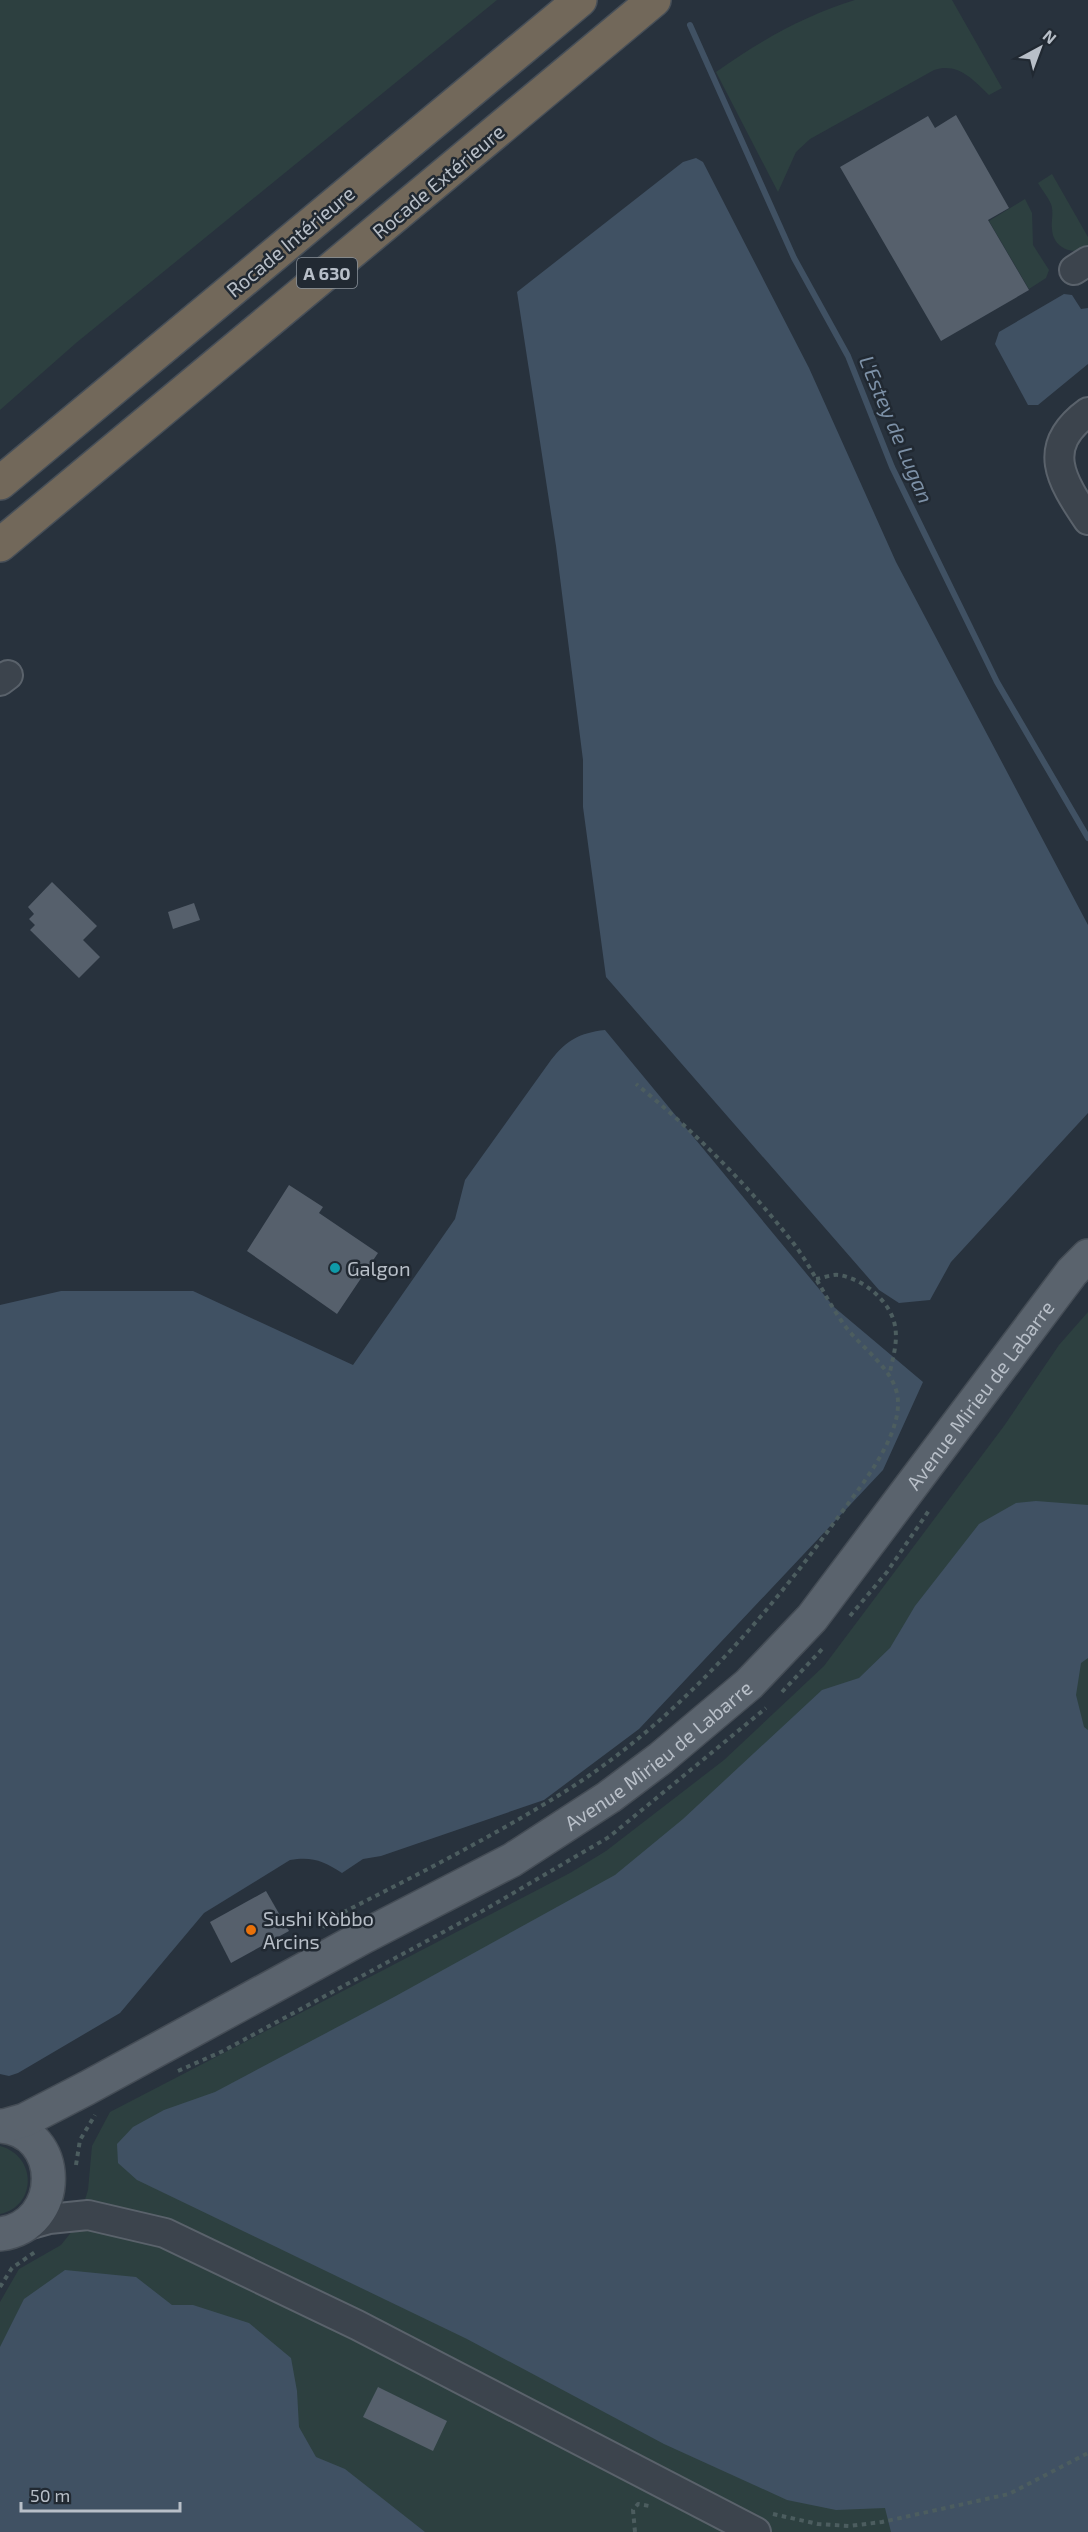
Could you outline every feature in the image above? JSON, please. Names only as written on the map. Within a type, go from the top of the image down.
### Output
[{"type":"highway","name":"Rocade Intérieure","points":[[0,483],[580,0]]},
{"type":"highway","name":"Rocade Extérieure","points":[[0,545],[654,0]]},
{"type":"main road","name":"Avenue Mirieu de Labarre","points":[[2,2126],[25,2120],[87,2088],[365,1936],[512,1860],[609,1797],[670,1750],[749,1684],[812,1618],[1072,1272],[1088,1256]]},
{"type":"main road","name":"Avenue Mirieu de Labarre","points":[[10,2233],[38,2213],[47,2197],[49,2172],[60,2126],[74,2100],[87,2088]]},
{"type":"main road","points":[[2,2126],[17,2130],[38,2147],[49,2172]]},
{"type":"lane","points":[[1088,412],[1074,422],[1062,439],[1059,460],[1065,486],[1088,520]]},
{"type":"lane","points":[[49,2172],[62,2193],[88,2215]]},
{"type":"lane","points":[[10,2233],[58,2218],[88,2215],[137,2225],[190,2244],[501,2398],[678,2492],[762,2521]]},
{"type":"path","points":[[636,1084],[664,1107],[737,1177],[795,1246],[844,1324],[866,1352],[890,1372]]},
{"type":"path","points":[[320,1937],[326,1921],[468,1848],[572,1786],[619,1753],[697,1685],[810,1555],[888,1443],[898,1404],[890,1372],[895,1350],[895,1325],[885,1303],[866,1286],[838,1275],[816,1279]]},
{"type":"path","points":[[0,2276],[5,2278],[0,2287]]},
{"type":"path","points":[[762,2521],[849,2526],[882,2522],[1009,2494],[1088,2453]]},
{"type":"path","points":[[635,2532],[633,2510],[638,2504],[653,2507],[664,2503],[678,2492]]},
{"type":"shaded area","points":[[0,0],[497,0],[76,343],[0,410]]},
{"type":"shaded area","points":[[855,0],[952,0],[1002,88],[989,95],[971,78],[957,70],[942,68],[934,70],[810,139],[796,152],[778,192],[716,72],[782,30]]},
{"type":"shaded area","points":[[1052,174],[1088,237],[1088,249],[1076,251],[1064,248],[1053,236],[1051,204],[1038,183]]},
{"type":"shaded area","points":[[1025,199],[1032,213],[1033,245],[1049,270],[1046,278],[1029,289],[989,221]]},
{"type":"shaded area","points":[[1088,1312],[1088,2532],[0,2532],[0,2302],[19,2269],[61,2245],[77,2225],[88,2190],[92,2146],[110,2112],[570,1873],[606,1851],[724,1760],[824,1666],[1004,1426],[1059,1345]]},
{"type":"shaded area","points":[[0,2146],[12,2151],[21,2160],[28,2181],[21,2201],[12,2209],[0,2214]]},
{"type":"water","points":[[696,158],[703,162],[809,368],[896,562],[1088,925],[1088,1113],[951,1262],[930,1300],[899,1303],[879,1290],[606,977],[583,807],[583,760],[556,546],[517,292],[683,162]]},
{"type":"water","points":[[1064,294],[1072,295],[1081,309],[1088,308],[1088,364],[1038,405],[1028,405],[995,344],[999,332]]},
{"type":"water","points":[[605,1030],[834,1307],[923,1382],[883,1470],[639,1729],[544,1800],[381,1856],[363,1859],[342,1873],[318,1861],[290,1860],[204,1913],[120,2013],[18,2073],[9,2076],[0,2074],[0,1305],[61,1291],[193,1291],[353,1365],[455,1219],[465,1180],[551,1060],[574,1039],[588,1033]]},
{"type":"water","points":[[1036,1501],[1088,1505],[1088,1658],[1081,1663],[1076,1695],[1084,1727],[1088,1730],[1088,2532],[891,2532],[885,2508],[836,2510],[787,2500],[664,2444],[467,2339],[137,2180],[118,2163],[117,2144],[133,2127],[164,2110],[215,2092],[394,1997],[615,1875],[683,1819],[822,1690],[859,1678],[890,1648],[915,1606],[979,1524],[1016,1503]]},
{"type":"water","points":[[65,2270],[136,2277],[172,2305],[193,2305],[249,2323],[291,2358],[297,2391],[299,2427],[316,2457],[345,2469],[425,2532],[0,2532],[0,2347],[24,2299]]},
{"type":"building","points":[[956,115],[1009,208],[988,220],[1029,290],[941,341],[840,167],[928,116],[935,128]]},
{"type":"building","points":[[52,882],[97,926],[83,940],[100,957],[79,978],[30,930],[35,925],[29,919],[34,914],[28,907]]},
{"type":"building","points":[[194,903],[200,920],[173,929],[168,912]]},
{"type":"building","points":[[289,1185],[323,1207],[319,1213],[378,1253],[337,1314],[247,1251]]},
{"type":"building","points":[[266,1891],[289,1931],[231,1963],[210,1922]]},
{"type":"building","points":[[378,2387],[447,2421],[433,2451],[363,2417]]},
{"type":"waterway","name":"L'Estey de Lugan","points":[[690,25],[794,258],[848,356],[892,467],[997,682],[1088,838]]},
{"type":"place","name":"Galgon","points":[[335,1268]]},
{"type":"place","name":"Sushi Kòbbo Arcins","points":[[251,1930]]}]
